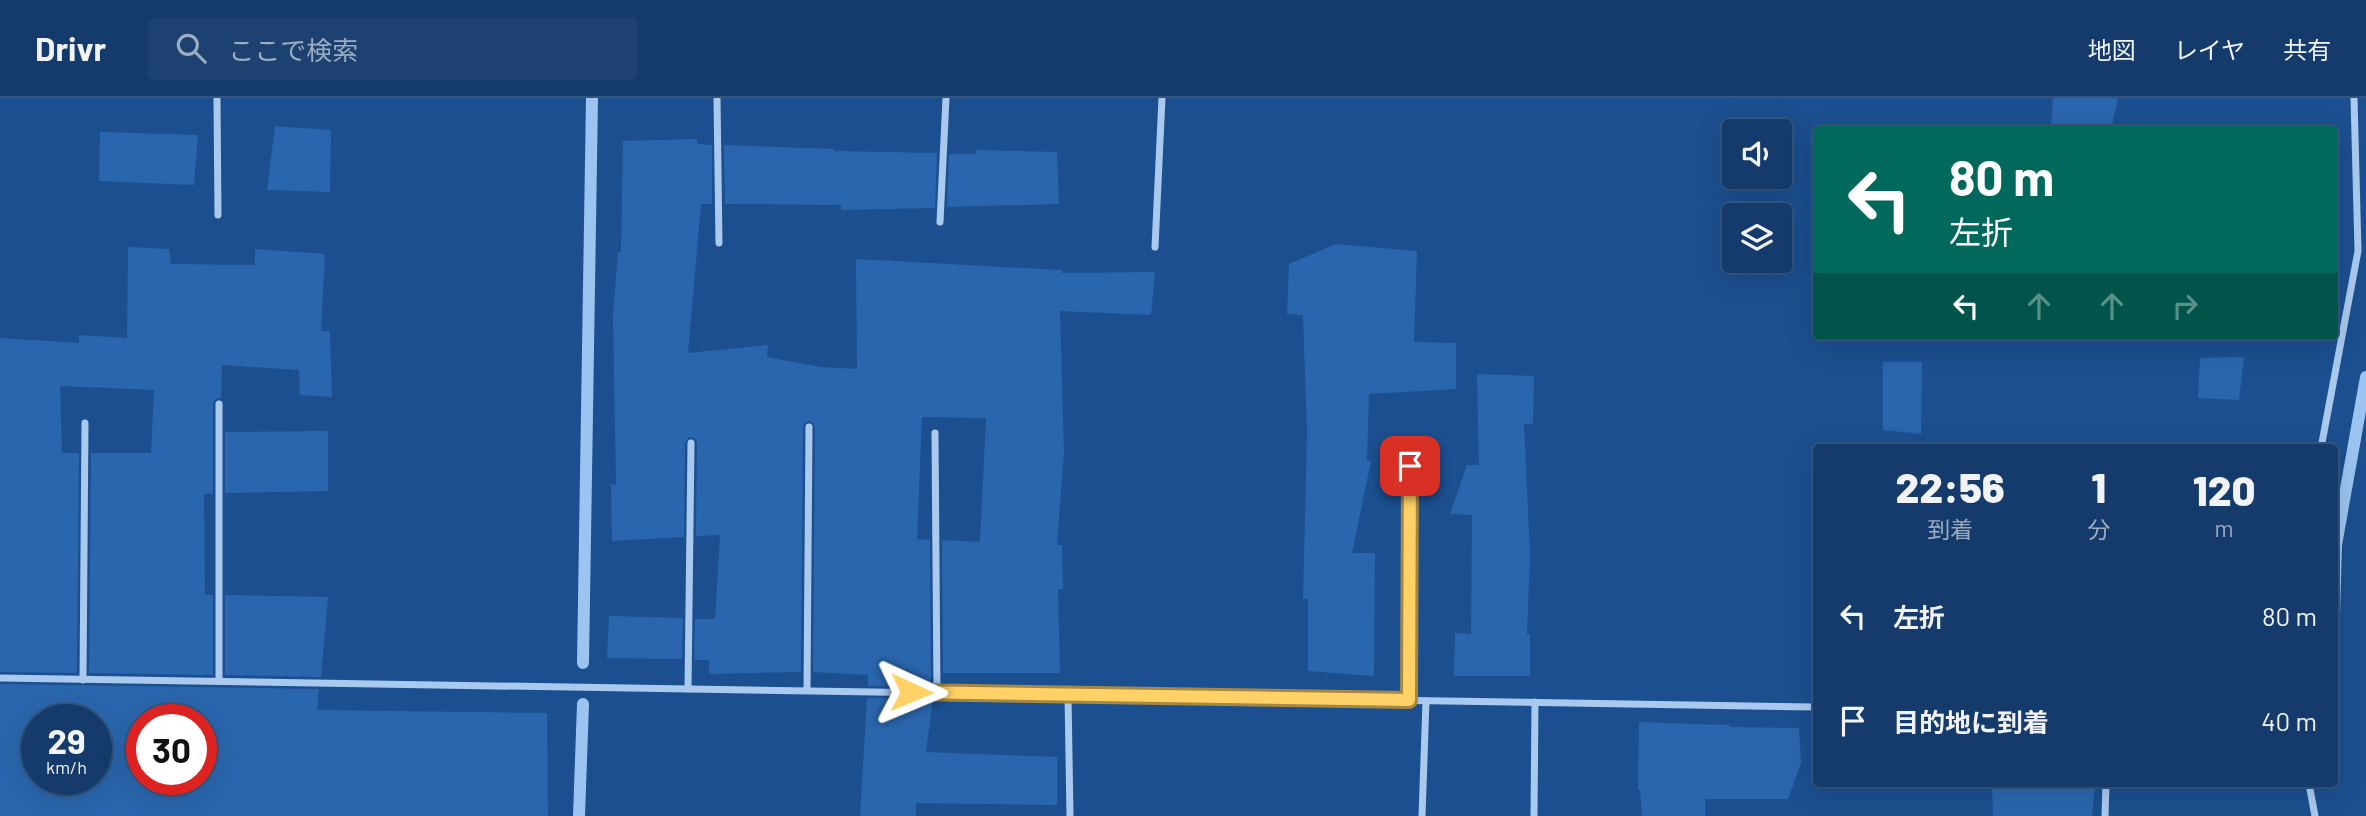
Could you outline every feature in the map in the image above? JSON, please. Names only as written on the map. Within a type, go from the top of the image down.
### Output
[{"type":"street","points":[[217,98],[218,215]]},
{"type":"street","points":[[717,98],[719,243]]},
{"type":"street","points":[[940,222],[946,98]]},
{"type":"street","points":[[1156,247],[1162,98]]},
{"type":"street","points":[[2321,444],[2358,251],[2354,98]]},
{"type":"street","points":[[219,404],[219,681]]},
{"type":"street","points":[[83,680],[85,424]]},
{"type":"street","points":[[807,690],[809,427]]},
{"type":"street","points":[[935,433],[937,693]]},
{"type":"street","points":[[1409,700],[1410,440]]},
{"type":"street","points":[[688,689],[691,443]]},
{"type":"street","points":[[0,678],[1813,707]]},
{"type":"street","points":[[1068,695],[1070,816]]},
{"type":"street","points":[[1422,816],[1426,701]]},
{"type":"street","points":[[1534,816],[1535,702]]},
{"type":"street","points":[[2105,816],[2106,787]]},
{"type":"street","points":[[2310,787],[2315,816]]},
{"type":"building","points":[[2053,98],[2118,98],[2112,126],[2051,126]]},
{"type":"building","points":[[275,126],[331,130],[330,192],[267,190]]},
{"type":"building","points":[[100,132],[198,135],[194,185],[99,181]]},
{"type":"building","points":[[697,139],[697,144],[712,145],[712,204],[701,204],[688,353],[768,345],[767,357],[821,367],[857,369],[856,259],[1062,270],[1062,273],[1155,272],[1151,315],[1060,311],[1064,452],[1057,545],[1062,545],[1063,589],[1058,589],[1060,673],[943,673],[942,540],[980,542],[986,418],[922,417],[917,539],[930,540],[931,687],[868,686],[868,675],[813,672],[815,427],[811,421],[805,422],[803,427],[801,672],[709,674],[709,660],[694,660],[695,619],[715,619],[720,535],[696,536],[695,438],[689,437],[685,443],[684,537],[612,541],[611,484],[616,485],[613,315],[618,252],[621,252],[623,141]]},
{"type":"building","points":[[724,145],[937,153],[935,208],[841,210],[841,205],[725,204]]},
{"type":"building","points":[[976,150],[1057,152],[1059,204],[947,207],[949,154],[976,154]]},
{"type":"building","points":[[1336,244],[1417,251],[1414,342],[1456,343],[1456,389],[1369,394],[1367,461],[1371,461],[1352,553],[1375,553],[1374,676],[1308,671],[1308,599],[1303,599],[1307,433],[1303,315],[1287,314],[1289,264]]},
{"type":"building","points":[[128,247],[169,249],[171,264],[255,265],[255,249],[325,254],[321,331],[330,331],[332,397],[300,395],[299,370],[222,365],[221,398],[215,399],[213,404],[213,494],[204,494],[205,595],[213,595],[213,675],[89,673],[91,453],[151,453],[154,390],[60,386],[62,453],[79,453],[77,673],[0,672],[0,338],[79,343],[79,335],[127,338]]},
{"type":"building","points":[[2244,357],[2239,400],[2198,398],[2200,358]]},
{"type":"building","points":[[1883,362],[1922,362],[1921,434],[1883,430]]},
{"type":"building","points":[[1477,374],[1534,376],[1533,424],[1524,424],[1530,554],[1527,634],[1530,634],[1530,676],[1454,676],[1455,633],[1471,634],[1472,515],[1450,514],[1467,465],[1479,465]]},
{"type":"building","points":[[328,431],[328,491],[225,493],[225,432]]},
{"type":"building","points":[[225,595],[328,597],[321,677],[225,675]]},
{"type":"building","points":[[609,616],[683,618],[682,659],[607,658]]},
{"type":"building","points":[[0,684],[319,689],[317,710],[547,713],[548,816],[0,816]]},
{"type":"building","points":[[867,698],[933,699],[926,752],[1057,757],[1057,805],[916,803],[916,816],[860,816]]},
{"type":"building","points":[[1639,722],[1799,728],[1801,763],[1788,799],[1705,799],[1705,816],[1642,816],[1638,790]]},
{"type":"building","points":[[1992,787],[2095,787],[2092,816],[1993,816]]},
{"type":"waterway","points":[[583,663],[592,98]]},
{"type":"waterway","points":[[2338,534],[2366,377]]},
{"type":"waterway","points":[[579,816],[583,704]]},
{"type":"route","points":[[911,692],[1409,700],[1410,466]]}]
